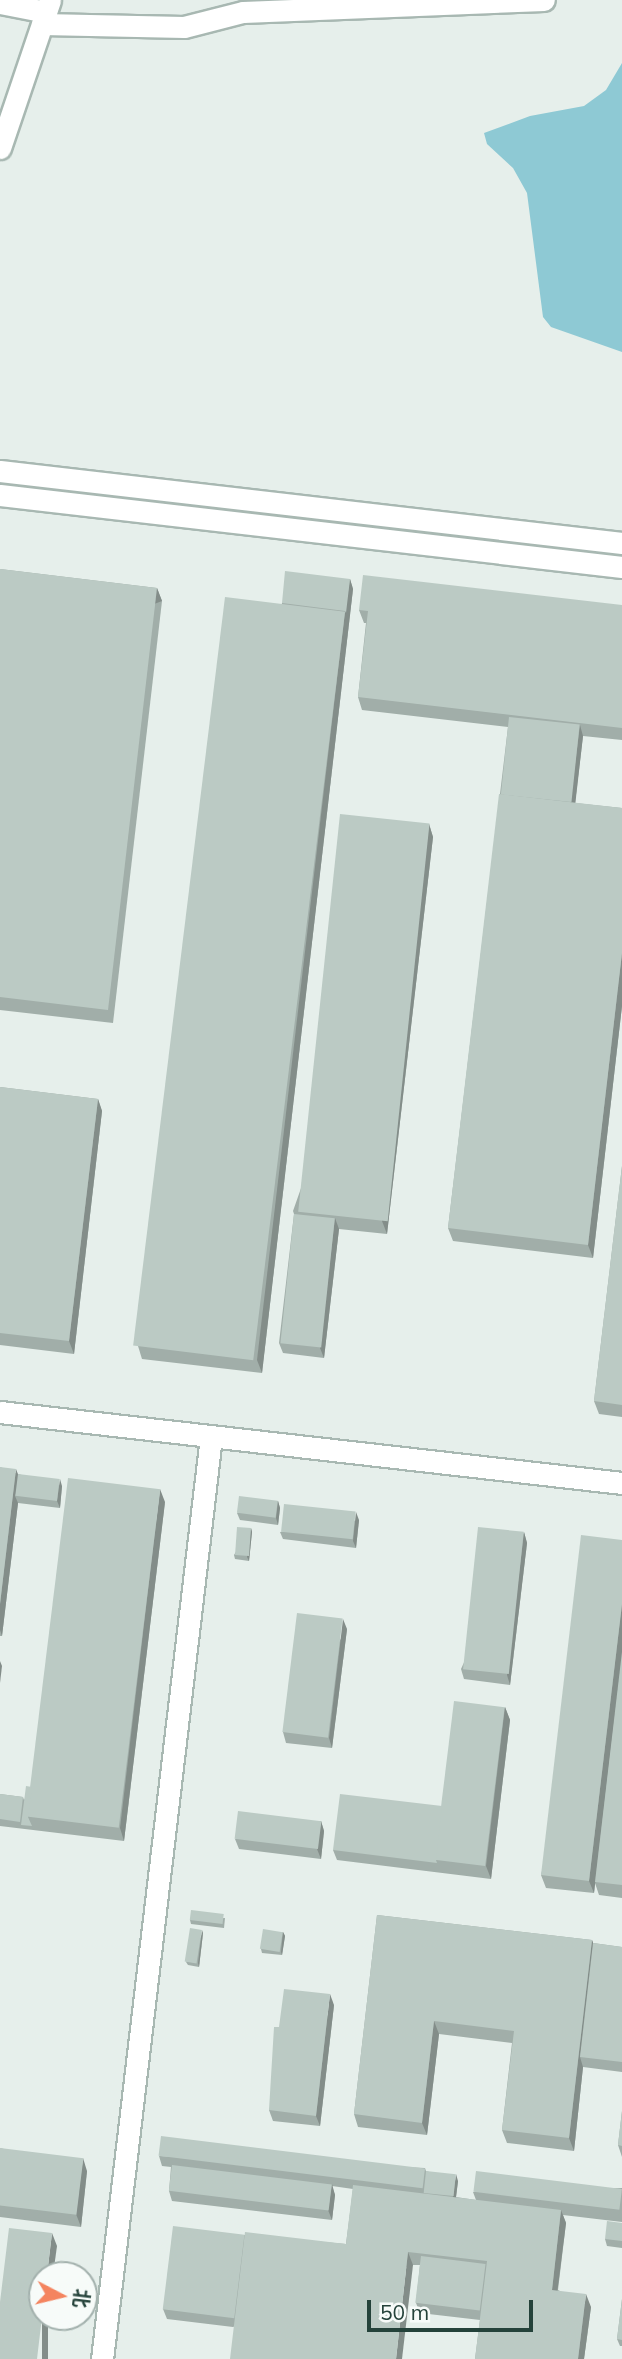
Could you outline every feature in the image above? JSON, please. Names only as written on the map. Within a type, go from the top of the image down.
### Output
[{"type":"street","points":[[0,3],[46,12],[184,27],[243,12],[544,0]]},
{"type":"street","points":[[0,148],[46,12]]},
{"type":"street","points":[[0,471],[622,543]]},
{"type":"street","points":[[0,495],[622,567]]},
{"type":"street","points":[[0,1412],[622,1483]]},
{"type":"street","points":[[103,2359],[211,1436]]},
{"type":"water","points":[[622,63],[622,352],[551,327],[543,317],[527,193],[513,168],[487,144],[484,133],[530,116],[584,106],[606,90]]},
{"type":"building","points":[[0,569],[157,588],[108,1010],[0,997]]},
{"type":"building","points":[[285,571],[350,579],[346,613],[282,603]]},
{"type":"building","points":[[363,575],[622,605],[622,728],[358,697],[368,611],[359,610]]},
{"type":"building","points":[[225,597],[345,612],[253,1360],[133,1345]]},
{"type":"building","points":[[509,717],[580,724],[571,802],[501,795]]},
{"type":"building","points":[[499,794],[622,808],[622,953],[588,1245],[448,1228]]},
{"type":"building","points":[[340,814],[430,823],[388,1221],[298,1212]]},
{"type":"building","points":[[0,1087],[98,1099],[69,1341],[0,1333]]},
{"type":"building","points":[[622,1166],[622,1405],[594,1401]]},
{"type":"building","points":[[294,1214],[335,1218],[321,1348],[280,1343]]},
{"type":"building","points":[[0,1467],[16,1469],[0,1604]]},
{"type":"building","points":[[18,1474],[60,1479],[57,1501],[15,1496]]},
{"type":"building","points":[[68,1478],[160,1489],[119,1828],[26,1816]]},
{"type":"building","points":[[239,1496],[278,1501],[276,1518],[237,1513]]},
{"type":"building","points":[[284,1504],[356,1512],[353,1539],[281,1532]]},
{"type":"building","points":[[237,1527],[251,1528],[249,1556],[235,1555]]},
{"type":"building","points":[[478,1527],[524,1532],[509,1674],[463,1669]]},
{"type":"building","points":[[581,1535],[622,1540],[622,1604],[589,1881],[541,1875]]},
{"type":"building","points":[[297,1613],[343,1619],[328,1738],[282,1732]]},
{"type":"building","points":[[622,1652],[622,1885],[595,1882]]},
{"type":"building","points":[[454,1701],[505,1707],[485,1866],[435,1860]]},
{"type":"building","points":[[26,1786],[32,1787],[28,1817],[32,1826],[21,1825]]},
{"type":"building","points":[[0,1794],[23,1797],[20,1822],[0,1819]]},
{"type":"building","points":[[340,1794],[442,1806],[437,1863],[333,1850]]},
{"type":"building","points":[[238,1811],[321,1821],[318,1849],[235,1839]]},
{"type":"building","points":[[191,1910],[224,1914],[223,1924],[190,1920]]},
{"type":"building","points":[[377,1915],[592,1940],[569,2138],[502,2130],[514,2031],[434,2021],[422,2123],[354,2114]]},
{"type":"building","points":[[190,1928],[202,1930],[197,1963],[185,1962]]},
{"type":"building","points":[[263,1929],[283,1932],[280,1952],[260,1949]]},
{"type":"building","points":[[593,1943],[622,1947],[622,2062],[580,2057]]},
{"type":"building","points":[[284,1989],[330,1994],[316,2116],[269,2110],[274,2027],[279,2027]]},
{"type":"building","points":[[622,2111],[622,2146],[618,2145]]},
{"type":"building","points":[[161,2136],[425,2168],[423,2188],[159,2156]]},
{"type":"building","points":[[0,2148],[83,2158],[76,2215],[0,2205]]},
{"type":"building","points":[[172,2165],[332,2185],[329,2210],[169,2191]]},
{"type":"building","points":[[426,2171],[456,2174],[454,2196],[424,2193]]},
{"type":"building","points":[[476,2171],[622,2189],[619,2210],[473,2192]]},
{"type":"building","points":[[353,2185],[561,2210],[552,2290],[586,2294],[578,2359],[475,2359],[487,2261],[408,2252],[396,2359],[230,2359],[245,2232],[346,2244]]},
{"type":"building","points":[[607,2221],[622,2223],[622,2241],[605,2239]]},
{"type":"building","points":[[173,2226],[244,2235],[234,2318],[163,2309]]},
{"type":"building","points":[[9,2228],[52,2233],[49,2261],[28,2261],[28,2331],[40,2331],[37,2359],[0,2359],[0,2302]]},
{"type":"building","points":[[421,2256],[486,2264],[480,2311],[415,2303]]},
{"type":"building","points":[[622,2299],[622,2340],[617,2339]]}]
